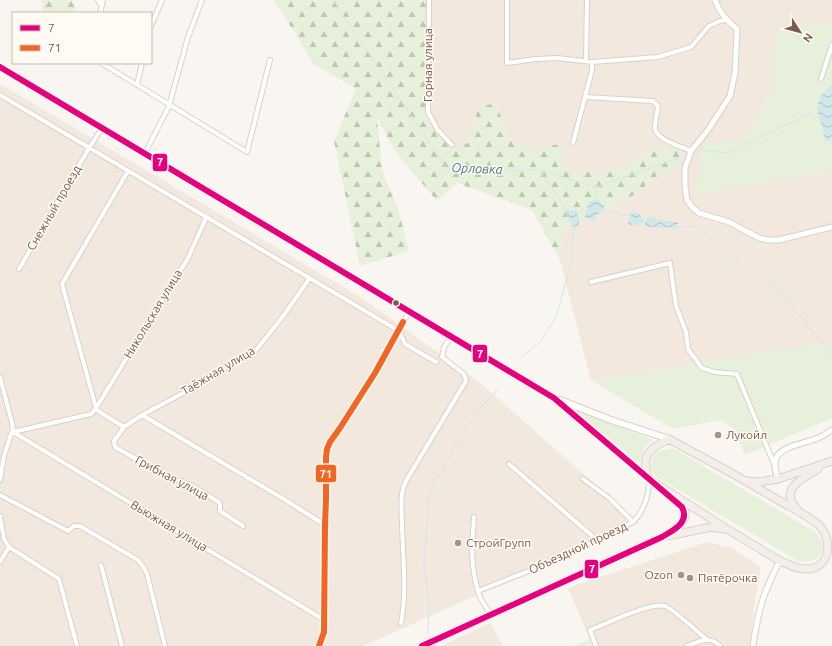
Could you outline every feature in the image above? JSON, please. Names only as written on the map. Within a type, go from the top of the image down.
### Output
[{"type":"main road","points":[[0,67],[554,398],[682,507],[685,512],[685,516],[680,525],[662,537],[491,616],[422,646]]},
{"type":"main road","points":[[554,398],[669,440],[745,480],[821,526],[827,534],[830,549],[827,558],[820,565],[810,569],[794,567],[727,529],[649,479],[645,468],[648,455],[654,447],[669,440]]},
{"type":"main road","points":[[745,480],[759,482],[778,479],[830,462]]},
{"type":"main road","points":[[808,518],[792,504],[790,493],[792,488],[798,482],[830,462]]},
{"type":"main road","points":[[662,537],[711,527],[727,529]]},
{"type":"street","points":[[98,0],[101,5]]},
{"type":"street","points":[[100,12],[103,0]]},
{"type":"street","points":[[152,24],[162,0]]},
{"type":"street","points":[[145,154],[169,104],[188,37],[202,0]]},
{"type":"street","name":"Горная улица","points":[[429,0],[428,112],[437,129],[452,145]]},
{"type":"street","points":[[507,0],[507,63],[557,58],[592,62],[658,57],[691,47],[709,26],[720,20],[726,20]]},
{"type":"street","points":[[586,61],[587,0]]},
{"type":"street","points":[[715,0],[726,20],[737,29],[735,73],[730,96],[708,130],[691,151],[685,168],[685,186],[688,200],[695,210],[729,222],[759,238],[773,241],[832,227]]},
{"type":"street","points":[[821,79],[832,44]]},
{"type":"street","points":[[103,64],[247,152],[270,60]]},
{"type":"street","points":[[573,142],[586,97],[592,70],[592,62]]},
{"type":"street","points":[[137,85],[142,64]]},
{"type":"street","points":[[0,95],[399,331],[404,344],[436,362]]},
{"type":"street","points":[[586,97],[653,101],[658,106],[655,129],[658,134],[664,139],[691,151]]},
{"type":"street","name":"Снежный проезд","points":[[19,269],[102,128]]},
{"type":"street","points":[[124,427],[98,412],[96,408],[62,284],[128,171]]},
{"type":"street","name":"Никольская улица","points":[[96,408],[188,258],[206,218]]},
{"type":"street","points":[[591,282],[670,263],[676,306],[686,332],[688,349],[702,368],[714,372],[737,374],[774,465],[778,479]]},
{"type":"street","name":"Таёжная улица","points":[[115,447],[114,440],[124,427],[257,348],[284,315],[309,279]]},
{"type":"street","points":[[319,646],[324,632],[326,458],[330,442],[371,379],[399,331],[408,312]]},
{"type":"street","points":[[401,623],[403,612],[402,494],[404,486],[466,381],[464,374],[442,357],[444,347],[451,336]]},
{"type":"street","points":[[0,377],[13,432]]},
{"type":"street","points":[[0,480],[10,434],[13,432],[91,414],[96,408]]},
{"type":"street","points":[[142,416],[325,525]]},
{"type":"street","points":[[774,465],[779,453],[785,449],[818,438],[832,430]]},
{"type":"street","name":"Вьюжная улица","points":[[13,432],[320,618],[324,619]]},
{"type":"street","name":"Грибная улица","points":[[115,447],[164,475],[191,485],[220,503],[220,511],[243,526]]},
{"type":"street","points":[[509,464],[597,540]]},
{"type":"street","name":"Объездной проезд","points":[[478,591],[562,558],[633,522],[639,516],[647,497],[649,479]]},
{"type":"street","points":[[583,480],[609,498],[633,522]]},
{"type":"street","points":[[0,495],[68,532],[74,526],[80,526],[138,560],[147,574],[165,646]]},
{"type":"street","points":[[0,516],[2,539],[9,546],[59,579],[77,646]]},
{"type":"street","points":[[474,517],[472,558],[474,575],[480,597],[491,616]]},
{"type":"street","points":[[0,562],[9,546]]},
{"type":"street","points":[[753,646],[761,600],[780,560]]},
{"type":"street","points":[[100,565],[122,646]]},
{"type":"street","points":[[596,646],[590,630],[645,608],[664,606],[706,639]]},
{"type":"street","points":[[687,646],[706,639],[713,640],[720,646]]},
{"type":"shaded area","points":[[426,0],[832,0],[832,24],[780,30],[773,49],[773,91],[742,141],[696,193],[832,171],[832,347],[817,345],[591,380],[560,260],[563,228],[634,195],[660,174],[680,166],[656,146],[621,169],[603,173],[566,169],[561,144],[533,148],[508,138],[478,109],[468,143],[452,145],[435,131],[426,113]]},
{"type":"shaded area","points":[[0,84],[362,298],[478,381],[639,523],[363,646],[0,646]]},
{"type":"shaded area","points":[[707,542],[734,549],[761,567],[754,608],[751,646],[593,646],[568,588]]},
{"type":"shaded area","points":[[490,623],[503,646],[441,646]]},
{"type":"green space","points":[[42,0],[72,0],[77,12],[43,12]]},
{"type":"green space","points":[[274,0],[426,0],[426,113],[435,131],[452,145],[468,143],[478,109],[496,102],[508,138],[533,148],[561,144],[566,169],[603,173],[621,169],[656,146],[683,152],[680,166],[660,174],[634,195],[564,228],[560,260],[532,210],[457,183],[437,201],[394,150],[377,117],[382,170],[399,212],[409,251],[360,266],[334,141],[356,89],[314,64]]},
{"type":"green space","points":[[832,24],[832,171],[696,193],[705,143],[742,141],[773,91],[773,49],[780,29]]},
{"type":"green space","points":[[817,345],[832,347],[832,418],[745,455],[735,430],[721,420],[673,429],[591,380]]},
{"type":"green space","points":[[563,403],[653,440],[644,448],[639,463]]},
{"type":"green space","points":[[673,448],[815,532],[823,544],[821,554],[818,558],[806,562],[798,561],[657,477],[650,467],[654,456],[657,452]]},
{"type":"green space","points":[[590,639],[593,646],[573,646]]},
{"type":"water","points":[[832,85],[832,140],[826,142],[817,110],[820,96]]},
{"type":"water","points":[[597,200],[604,206],[604,209],[597,215],[595,222],[587,217],[586,211],[589,202]]},
{"type":"water","points":[[567,209],[576,211],[579,218],[579,226],[573,227],[565,213]]},
{"type":"water","points":[[633,211],[640,215],[644,221],[637,225],[628,225],[630,215]]},
{"type":"water","points":[[650,217],[678,223],[676,229],[669,227],[661,228],[645,226],[645,221]]},
{"type":"waterway","name":"Орловка","points":[[333,0],[447,169],[540,170],[595,187],[679,158]]},
{"type":"waterway","name":"Орловка","points":[[693,154],[700,150],[727,153],[811,113]]},
{"type":"waterway","points":[[540,170],[566,209]]},
{"type":"waterway","points":[[596,188],[597,200]]},
{"type":"waterway","points":[[602,211],[631,216]]},
{"type":"waterway","points":[[676,227],[695,226],[735,259],[766,280],[789,303],[832,354]]},
{"type":"waterway","points":[[522,357],[540,342],[556,317],[572,260],[574,227]]},
{"type":"waterway","points":[[428,633],[429,604],[424,566],[429,494],[478,410],[498,389]]},
{"type":"transit line","name":"7","points":[[0,67],[554,398],[682,507],[684,513],[682,522],[675,529],[662,537],[422,646]]},
{"type":"transit line","name":"71","points":[[319,646],[324,632],[327,449],[330,442],[375,373],[403,322]]},
{"type":"place","name":"Лукойл","points":[[718,435]]},
{"type":"place","name":"СтройГрупп","points":[[458,543]]},
{"type":"place","name":"Ozon","points":[[681,575]]},
{"type":"place","name":"Пятёрочка","points":[[690,578]]}]
